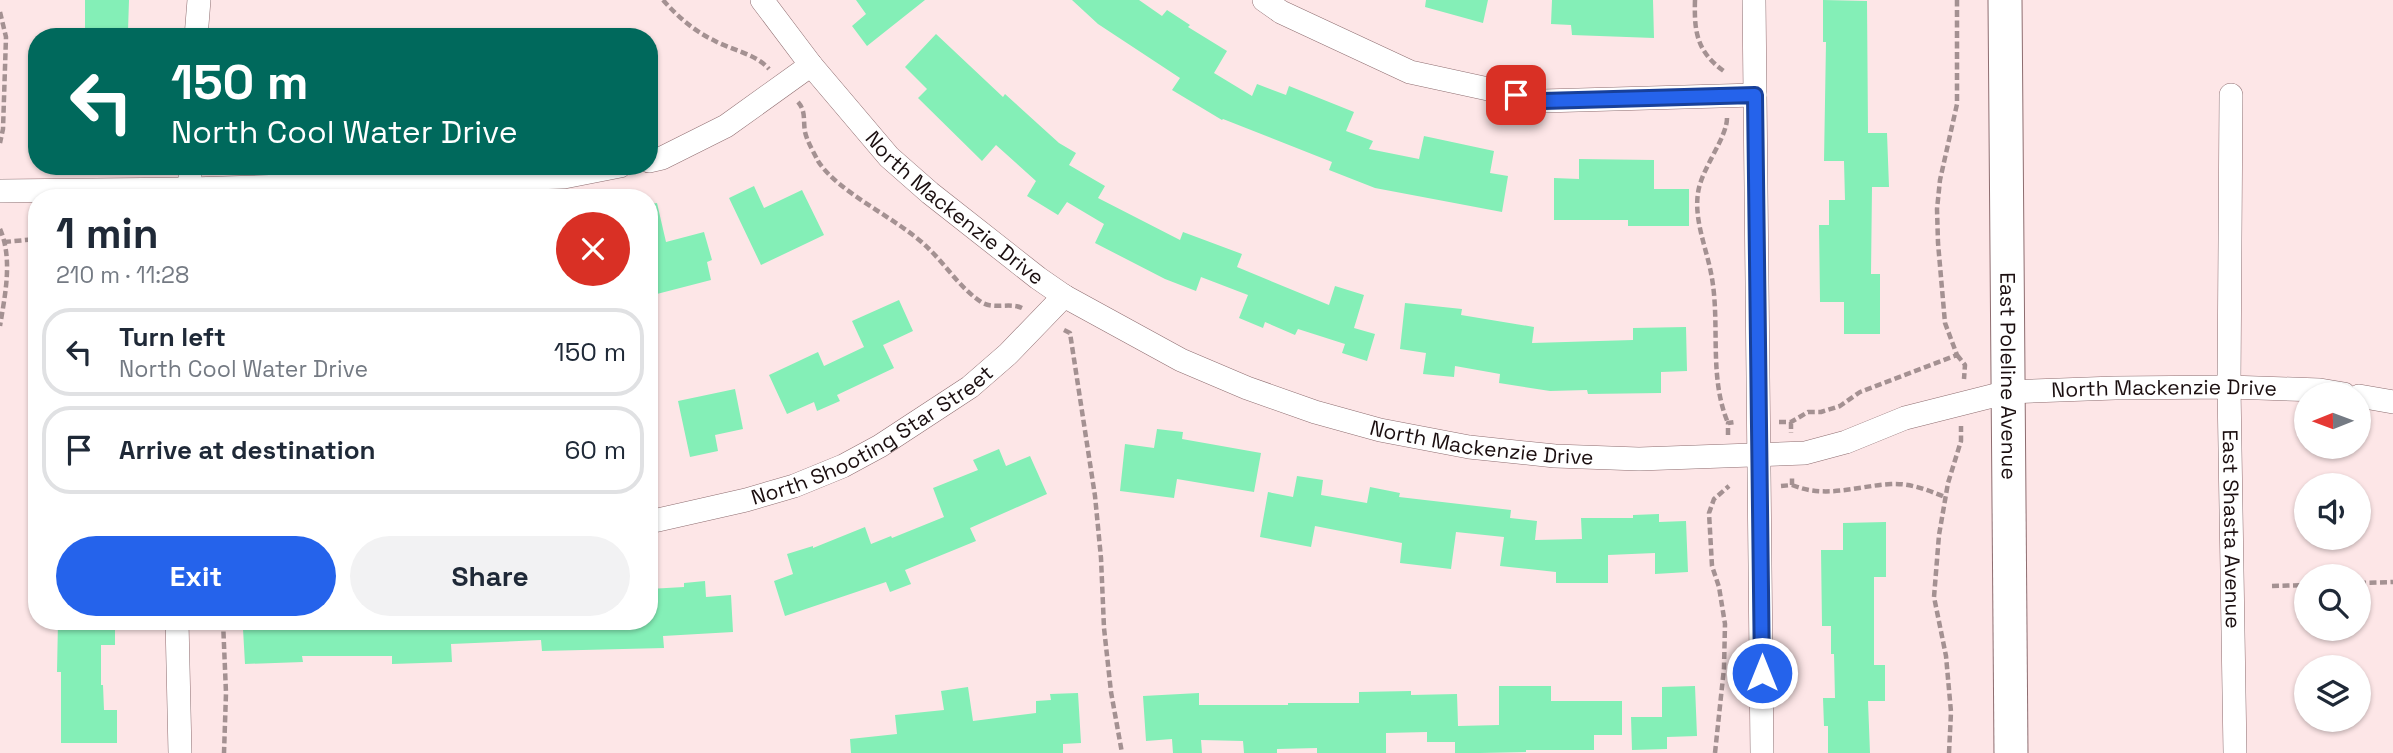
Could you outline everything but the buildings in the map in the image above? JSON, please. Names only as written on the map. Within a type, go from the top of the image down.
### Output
[{"type":"main road","name":"East Poleline Avenue","points":[[2005,0],[2011,753]]},
{"type":"street","points":[[197,28],[199,0]]},
{"type":"street","name":"North Mackenzie Drive","points":[[762,0],[811,65],[890,156],[930,193],[1064,296],[1181,360],[1247,388],[1315,412],[1380,430],[1469,447],[1555,456],[1639,458],[1805,453],[1846,442],[1905,418],[2008,392],[2115,388],[2294,389]]},
{"type":"street","points":[[1264,0],[1281,12],[1410,72],[1543,101],[1755,95]]},
{"type":"street","points":[[1754,0],[1762,753]]},
{"type":"street","points":[[658,159],[726,126],[811,65]]},
{"type":"street","name":"East Shasta Avenue","points":[[2231,95],[2229,387],[2235,753]]},
{"type":"street","points":[[54,189],[574,175]]},
{"type":"street","points":[[0,191],[28,190]]},
{"type":"street","name":"North Shooting Star Street","points":[[658,520],[794,486],[843,466],[880,446],[970,387],[1008,354],[1064,296]]},
{"type":"street","points":[[2371,398],[2393,402]]},
{"type":"street","points":[[177,630],[180,753]]},
{"type":"path","points":[[663,0],[690,27],[714,41],[762,61]]},
{"type":"path","points":[[1695,0],[1695,25],[1699,45],[1708,60],[1726,73]]},
{"type":"path","points":[[1791,422],[1808,412],[1821,412],[1840,406],[1860,392],[1957,355],[1945,323],[1937,209],[1940,180],[1957,104],[1957,0]]},
{"type":"path","points":[[0,12],[6,37],[3,129],[0,143]]},
{"type":"path","points":[[803,108],[806,134],[819,162],[836,181],[928,247],[977,299],[997,308],[1017,306]]},
{"type":"path","points":[[1727,125],[1710,158],[1698,191],[1697,214],[1712,274],[1715,308],[1714,352],[1722,407],[1728,423]]},
{"type":"path","points":[[0,229],[4,242],[7,280],[0,326]]},
{"type":"path","points":[[4,242],[28,240]]},
{"type":"path","points":[[1070,333],[1095,496],[1106,654],[1122,753]]},
{"type":"path","points":[[1950,753],[1951,712],[1946,656],[1934,597],[1945,497],[1961,440]]},
{"type":"path","points":[[1792,485],[1810,492],[1894,484],[1922,487],[1945,497]]},
{"type":"path","points":[[1715,753],[1724,668],[1725,624],[1719,587],[1712,566],[1709,513],[1714,499],[1729,486]]},
{"type":"path","points":[[2371,583],[2393,582]]},
{"type":"path","points":[[2272,586],[2294,585]]},
{"type":"path","points":[[223,630],[226,693],[224,753]]},
{"type":"route","points":[[1516,95],[1543,101],[1755,95],[1762,673]]}]
